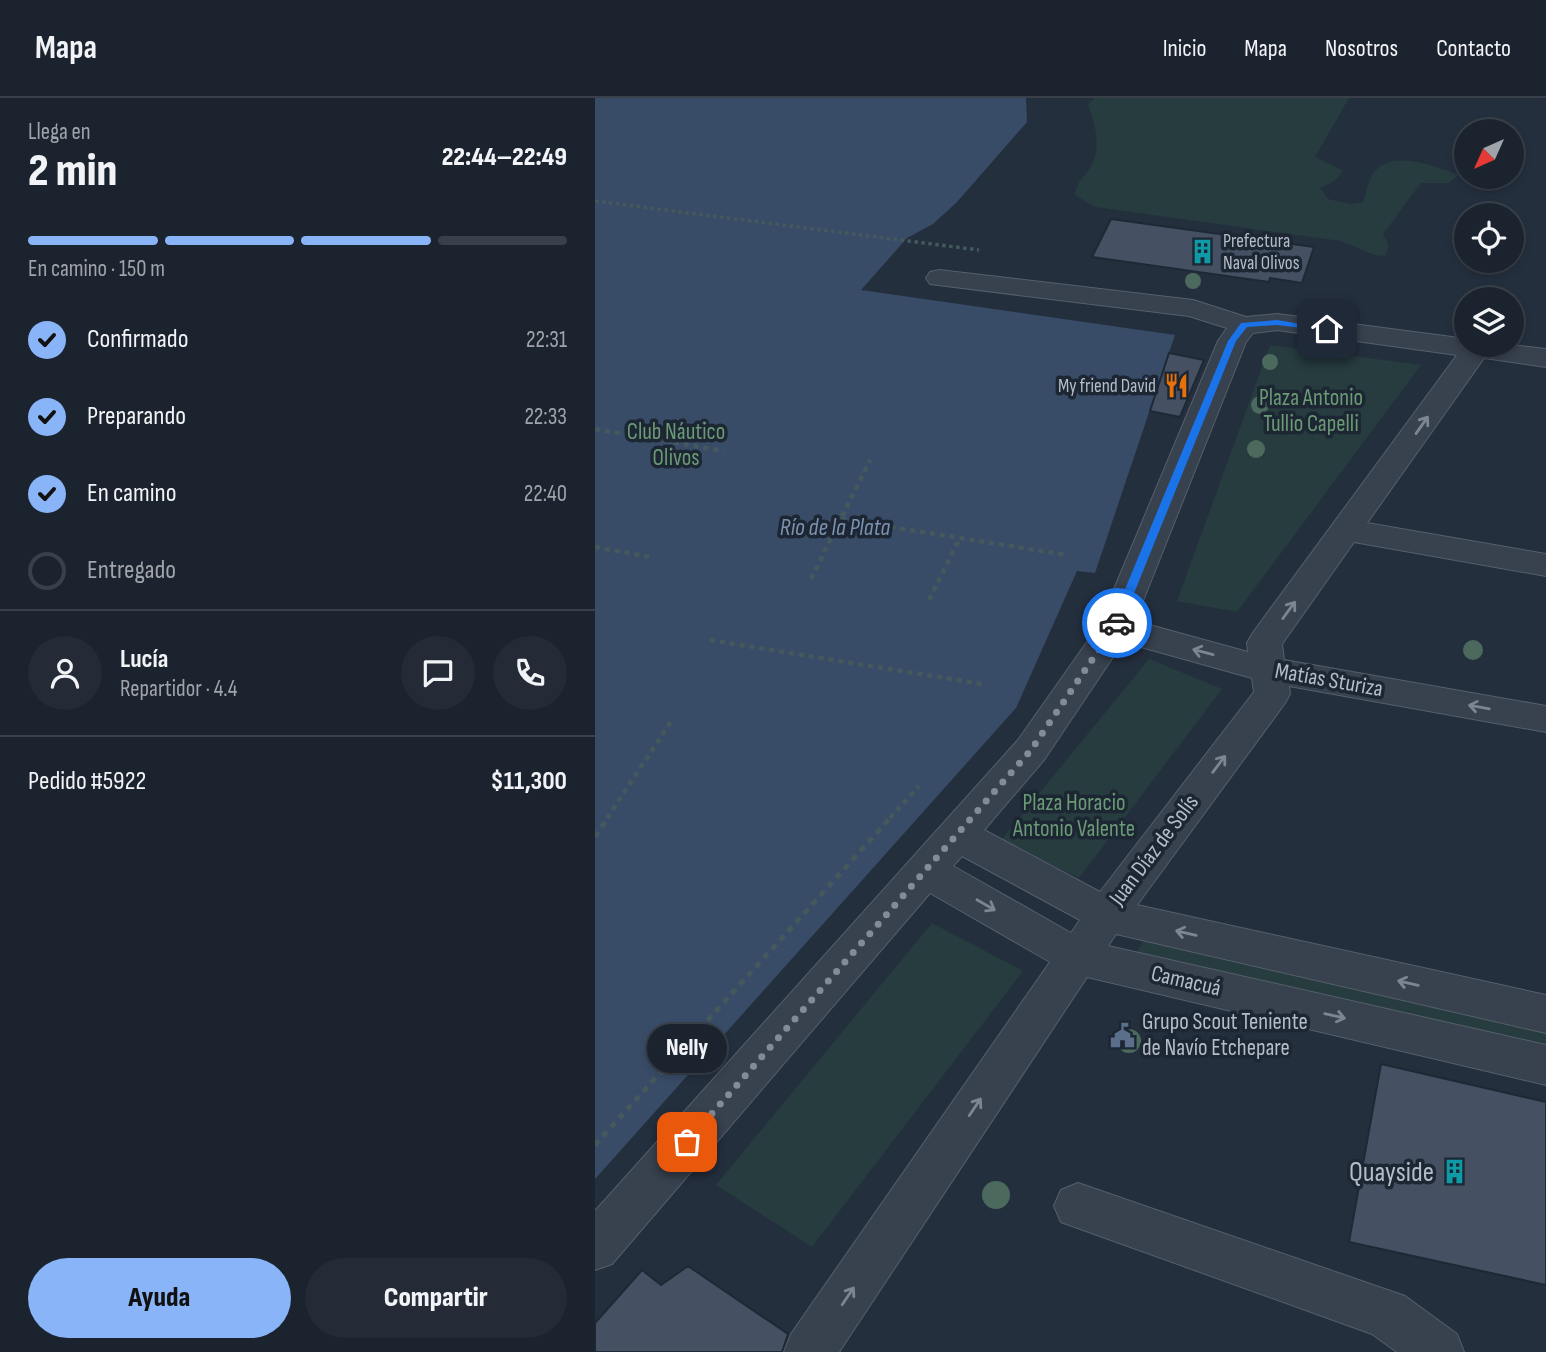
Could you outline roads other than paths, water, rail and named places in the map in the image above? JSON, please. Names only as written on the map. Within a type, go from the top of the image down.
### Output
[{"type":"street","points":[[939,278],[1193,308],[1244,325],[1277,322],[1454,346]]},
{"type":"street","points":[[595,1247],[1031,750],[1115,628],[1232,341],[1244,325]]},
{"type":"street","points":[[1524,355],[1546,358]]},
{"type":"street","name":"Juan Díaz de Solís","points":[[809,1352],[1106,915],[1272,694],[1264,643],[1470,357]]},
{"type":"street","points":[[1347,530],[1546,565]]},
{"type":"street","name":"Matías Sturiza","points":[[1115,628],[1268,670],[1546,719]]},
{"type":"street","name":"Camacuá","points":[[958,835],[1106,915],[1546,1014]]},
{"type":"street","name":"Camacuá","points":[[927,871],[1077,957],[1546,1065]]},
{"type":"street","points":[[1458,1044],[1465,996]]},
{"type":"street","points":[[1078,1206],[1387,1314],[1439,1352]]},
{"type":"water","name":"Río de la Plata","points":[[595,98],[1026,98],[1027,122],[957,202],[933,224],[907,238],[861,290],[1175,335],[1095,573],[1077,571],[1016,708],[595,1179]]},
{"type":"place","name":"Prefectura Naval Olivos","points":[[1203,252]]},
{"type":"place","name":"My friend David","points":[[1176,386]]},
{"type":"place","name":"Grupo Scout Teniente de Navío Etchepare","points":[[1122,1035]]},
{"type":"place","name":"Nelly","points":[[687,1142]]},
{"type":"place","name":"Quayside","points":[[1454,1172]]},
{"type":"park label","name":"Plaza Antonio Tullio Capelli","points":[[1311,411]]},
{"type":"park label","name":"Club Náutico Olivos","points":[[676,445]]},
{"type":"park label","name":"Plaza Horacio Antonio Valente","points":[[1074,816]]}]
